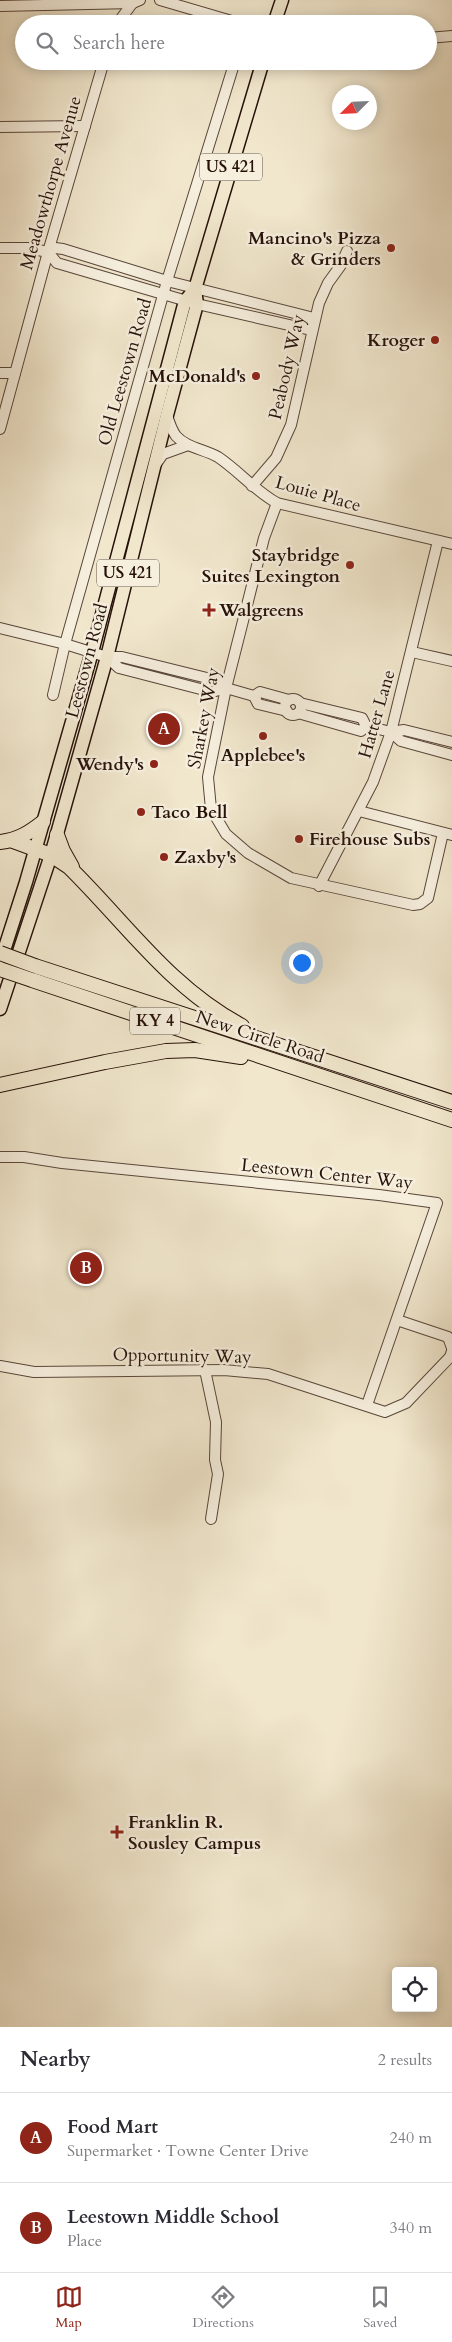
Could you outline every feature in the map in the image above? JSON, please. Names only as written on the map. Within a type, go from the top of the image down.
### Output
[{"type":"highway","points":[[6,842],[31,832],[43,822]]},
{"type":"highway","points":[[57,834],[63,851],[78,876]]},
{"type":"highway","points":[[6,842],[52,856],[78,876],[142,947],[176,980],[221,1014],[264,1040]]},
{"type":"highway","name":"New Circle Road","points":[[0,953],[452,1102]]},
{"type":"highway","name":"New Circle Road","points":[[0,969],[452,1120]]},
{"type":"highway","points":[[2,1083],[142,1055],[173,1051],[195,1050],[278,1062]]},
{"type":"main road","points":[[277,15],[282,0]]},
{"type":"main road","name":"Leestown Road","points":[[0,963],[35,850],[195,289],[260,70]]},
{"type":"main road","name":"Leestown Road","points":[[0,1009],[52,856],[107,657],[156,464],[191,303]]},
{"type":"street","points":[[164,0],[213,15]]},
{"type":"street","points":[[0,6],[136,1]]},
{"type":"street","points":[[124,15],[136,1]]},
{"type":"street","points":[[437,37],[452,36]]},
{"type":"street","name":"Meadowthorpe Avenue","points":[[0,429],[48,252],[101,70]]},
{"type":"street","name":"Old Leestown Road","points":[[53,694],[65,644],[167,281],[233,70]]},
{"type":"street","points":[[0,127],[85,126]]},
{"type":"street","points":[[0,248],[28,248],[48,252],[58,263],[163,295],[311,330]]},
{"type":"street","points":[[48,252],[55,248],[63,249],[195,289],[314,318]]},
{"type":"street","name":"Peabody Way","points":[[252,486],[276,458],[292,425],[314,318],[328,283],[341,265],[347,250]]},
{"type":"street","points":[[0,373],[15,373]]},
{"type":"street","name":"Louie Place","points":[[167,414],[169,425],[177,436],[188,445],[218,458],[252,486],[277,503],[452,544]]},
{"type":"street","points":[[156,464],[163,454],[188,445]]},
{"type":"street","name":"Sharkey Way","points":[[277,503],[264,538],[226,688],[208,777],[211,809],[226,834],[248,853],[291,878],[319,886],[347,890],[413,905],[420,904],[428,898],[448,834]]},
{"type":"street","name":"Hatter Lane","points":[[319,886],[373,782],[391,732],[438,541]]},
{"type":"street","points":[[0,628],[65,644],[107,657],[122,657],[215,680],[226,688],[254,696],[258,704],[287,711],[291,714],[299,708]]},
{"type":"street","points":[[412,652],[452,662]]},
{"type":"street","points":[[254,696],[260,692],[289,700],[296,700],[299,708],[361,731],[366,726],[391,732],[404,730],[452,742]]},
{"type":"street","points":[[287,711],[286,706],[289,700]]},
{"type":"street","points":[[391,732],[401,741],[452,755]]},
{"type":"street","points":[[359,811],[448,834]]},
{"type":"street","name":"Leestown Center Way","points":[[0,1157],[24,1157],[62,1163],[379,1195],[437,1203],[367,1405]]},
{"type":"street","name":"Opportunity Way","points":[[0,1366],[34,1372],[205,1370],[268,1374],[385,1412],[406,1403],[450,1357],[452,1350],[448,1337],[397,1320]]},
{"type":"street","points":[[205,1370],[216,1422],[215,1460],[218,1474],[211,1519]]},
{"type":"place","name":"Mancino's Pizza & Grinders","points":[[391,248]]},
{"type":"place","name":"Kroger","points":[[435,340]]},
{"type":"place","name":"McDonald's","points":[[256,376]]},
{"type":"place","name":"Staybridge Suites Lexington","points":[[350,565]]},
{"type":"place","name":"Walgreens","points":[[209,610]]},
{"type":"place","name":"Food Mart","points":[[164,729]]},
{"type":"place","name":"Applebee's","points":[[263,736]]},
{"type":"place","name":"Wendy's","points":[[154,764]]},
{"type":"place","name":"Taco Bell","points":[[141,812]]},
{"type":"place","name":"Firehouse Subs","points":[[299,839]]},
{"type":"place","name":"Zaxby's","points":[[164,857]]},
{"type":"place","name":"Leestown Middle School","points":[[86,1268]]},
{"type":"place","name":"Franklin R. Sousley Campus","points":[[117,1832]]}]
